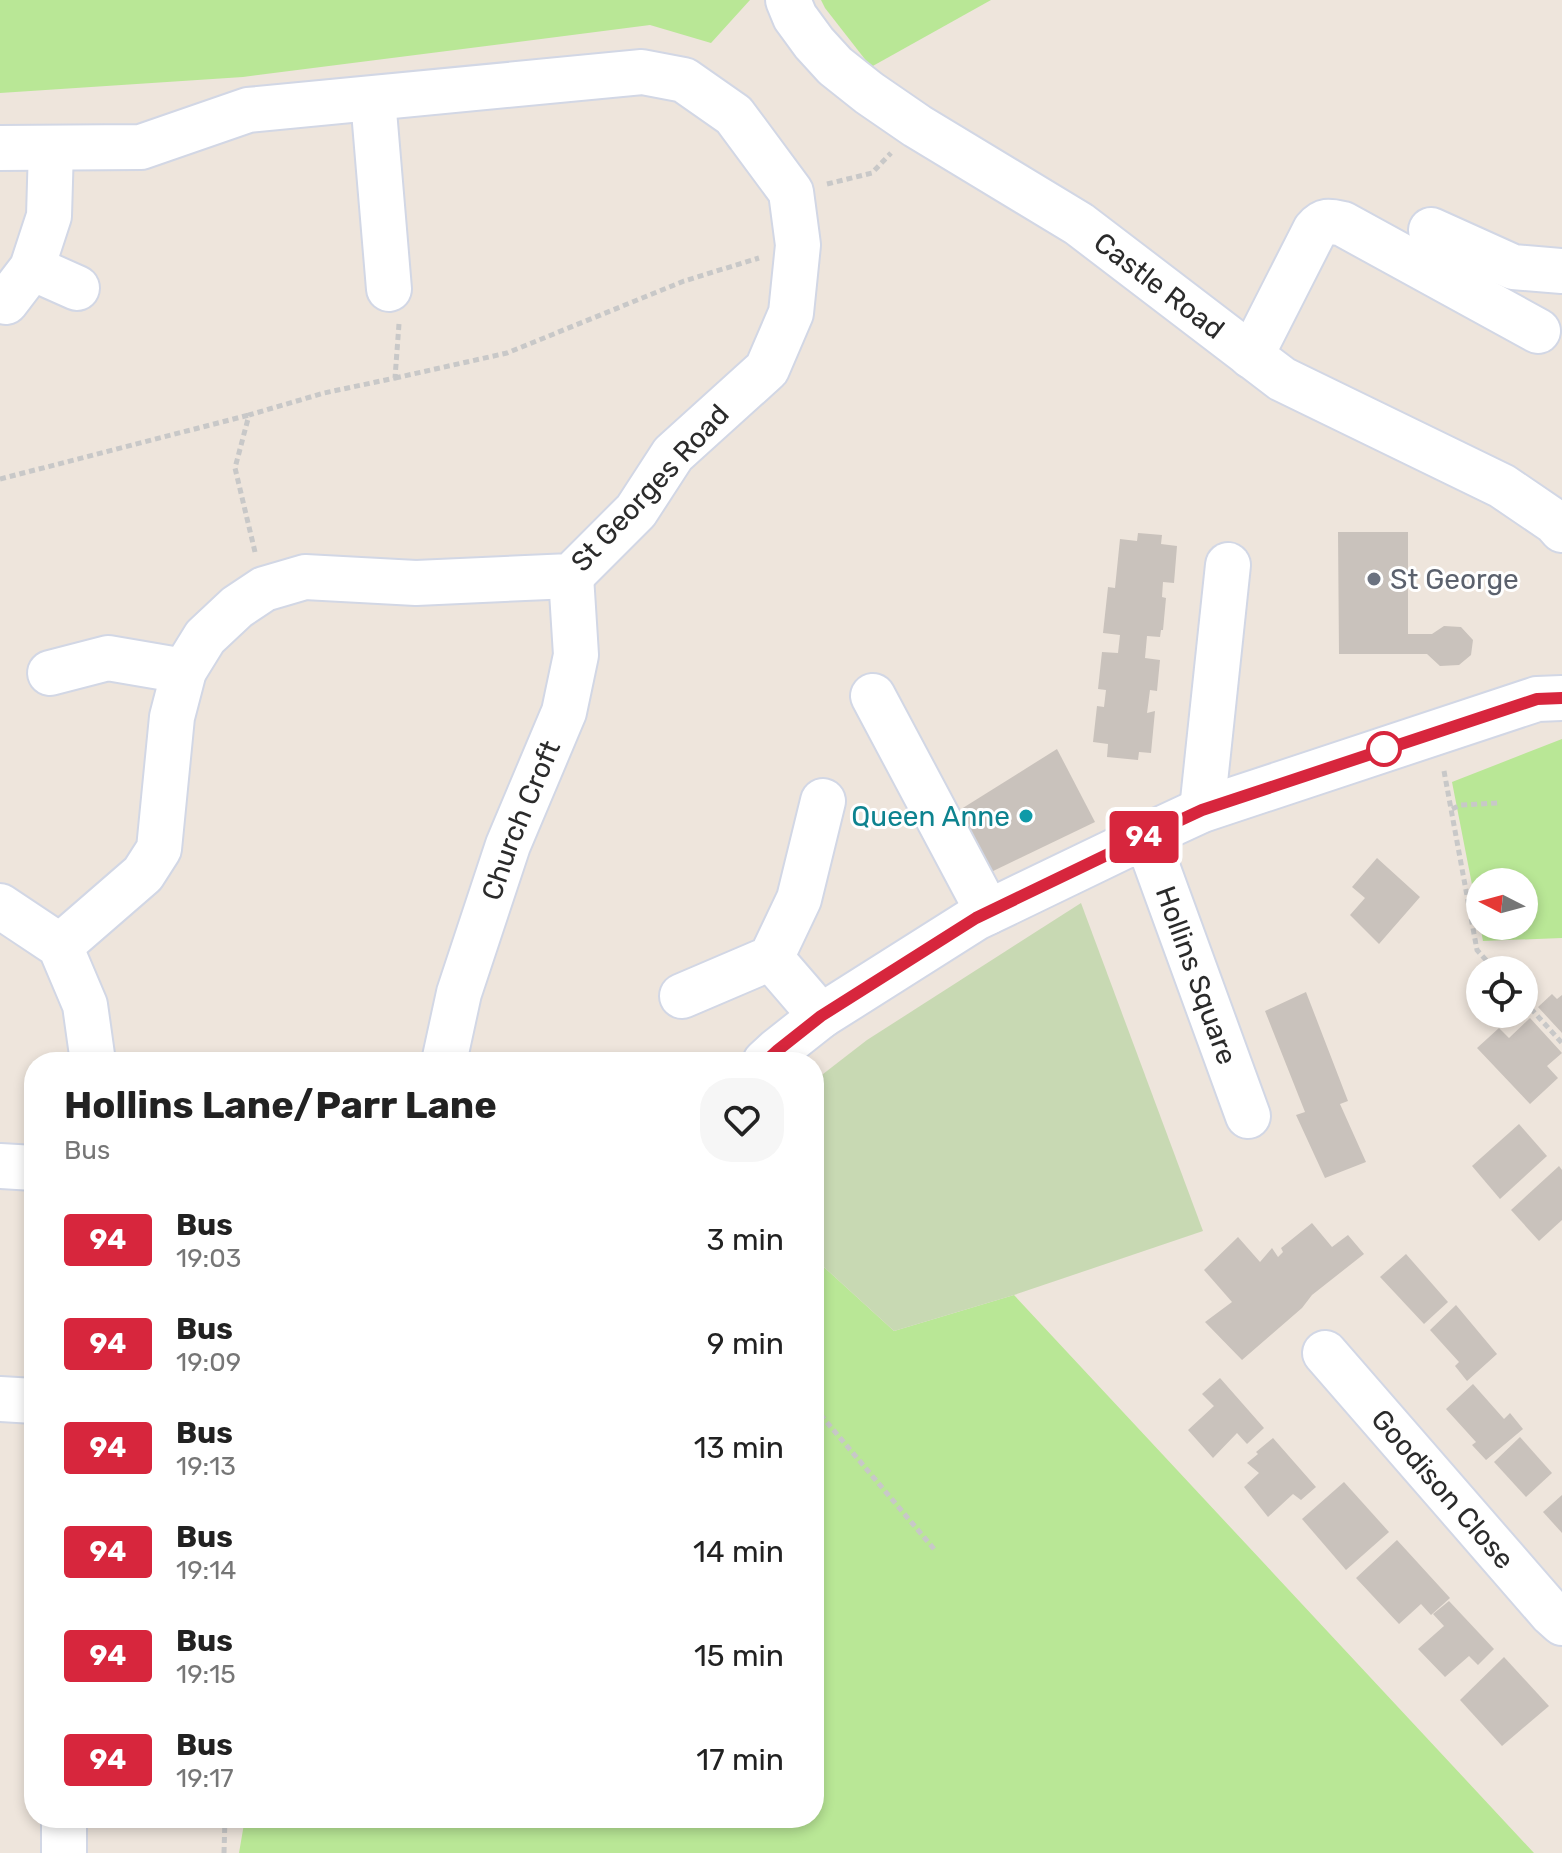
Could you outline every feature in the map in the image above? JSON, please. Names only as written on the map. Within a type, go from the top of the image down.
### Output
[{"type":"street","name":"Castle Road","points":[[788,0],[795,17],[814,43],[835,66],[869,93],[917,126],[1079,224],[1282,379],[1502,486],[1560,521]]},
{"type":"street","name":"St Georges Road","points":[[0,148],[141,147],[248,110],[642,72],[684,80],[734,115],[791,192],[798,245],[791,313],[767,369],[673,454],[636,511],[571,576],[416,583],[305,577],[264,589],[237,607],[205,637],[184,671],[172,717],[159,849],[143,874],[60,946]]},
{"type":"street","points":[[373,99],[389,289]]},
{"type":"street","points":[[6,302],[32,268],[49,216],[51,148]]},
{"type":"street","points":[[1251,356],[1315,230],[1321,223],[1331,221],[1343,224],[1538,331]]},
{"type":"street","points":[[1431,230],[1513,267],[1562,271]]},
{"type":"street","points":[[32,268],[77,288]]},
{"type":"street","points":[[1202,810],[1228,565]]},
{"type":"street","name":"Church Croft","points":[[446,1052],[459,993],[508,845],[564,712],[576,655],[571,576]]},
{"type":"street","points":[[50,673],[108,658],[184,671]]},
{"type":"street","points":[[873,696],[988,912]]},
{"type":"street","points":[[776,1052],[821,1016],[976,918],[1202,810],[1537,699],[1562,698]]},
{"type":"street","points":[[682,996],[771,958],[799,899],[823,801]]},
{"type":"street","name":"Hollins Square","points":[[1146,836],[1248,1116]]},
{"type":"street","points":[[0,906],[60,946],[85,1005],[92,1052]]},
{"type":"street","points":[[771,958],[821,1016]]},
{"type":"street","points":[[0,1166],[24,1167]]},
{"type":"street","name":"Goodison Close","points":[[1325,1353],[1562,1623]]},
{"type":"street","points":[[0,1399],[24,1400]]},
{"type":"street","points":[[64,1828],[64,1853]]},
{"type":"path","points":[[791,192],[872,173],[917,126]]},
{"type":"path","points":[[0,479],[324,393],[507,353],[684,281],[798,245]]},
{"type":"path","points":[[389,289],[401,328],[395,378]]},
{"type":"path","points":[[249,415],[235,468],[264,589]]},
{"type":"path","points":[[1439,730],[1445,787],[1452,809],[1477,950],[1482,956]]},
{"type":"path","points":[[1452,809],[1461,805],[1498,803]]},
{"type":"path","points":[[1538,1016],[1562,1043]]},
{"type":"path","points":[[824,1419],[934,1549]]},
{"type":"path","points":[[224,1853],[225,1828]]},
{"type":"green space","points":[[0,0],[750,0],[711,43],[650,25],[243,77],[0,93]]},
{"type":"green space","points":[[821,0],[991,0],[871,67]]},
{"type":"green space","points":[[1562,739],[1562,938],[1538,939],[1538,868],[1469,868],[1452,782]]},
{"type":"green space","points":[[1081,903],[1203,1231],[1014,1295],[894,1331],[824,1267],[824,1073],[867,1040]]},
{"type":"green space","points":[[824,1267],[894,1331],[1014,1295],[1534,1853],[239,1853],[243,1828],[824,1828]]},
{"type":"building","name":"St George","points":[[1338,532],[1408,532],[1408,634],[1432,634],[1444,626],[1461,627],[1473,640],[1471,655],[1459,665],[1440,666],[1427,654],[1339,654]]},
{"type":"building","points":[[1138,533],[1162,535],[1161,544],[1177,546],[1174,583],[1163,582],[1162,597],[1166,598],[1163,630],[1160,637],[1147,636],[1145,658],[1160,660],[1157,691],[1150,690],[1147,713],[1155,711],[1151,753],[1139,752],[1138,760],[1107,757],[1108,744],[1093,742],[1097,706],[1104,707],[1106,690],[1098,689],[1102,652],[1118,653],[1120,635],[1103,633],[1108,587],[1115,588],[1120,539],[1137,541]]},
{"type":"building","name":"Queen Anne","points":[[1057,749],[1095,822],[987,874],[958,811]]},
{"type":"building","points":[[1377,858],[1420,897],[1379,944],[1350,915],[1365,898],[1352,887]]},
{"type":"building","points":[[1306,992],[1348,1101],[1340,1104],[1366,1162],[1325,1178],[1296,1115],[1305,1112],[1265,1011]]},
{"type":"building","points":[[1552,994],[1557,999],[1562,995],[1562,1033],[1538,1007]]},
{"type":"building","points":[[1538,1027],[1562,1053],[1547,1066],[1558,1078],[1530,1104],[1477,1048],[1499,1028],[1509,1038],[1520,1028]]},
{"type":"building","points":[[1519,1124],[1547,1156],[1500,1199],[1472,1166]]},
{"type":"building","points":[[1559,1166],[1562,1170],[1562,1220],[1539,1241],[1511,1210]]},
{"type":"building","points":[[1312,1223],[1332,1247],[1348,1235],[1364,1254],[1312,1295],[1302,1308],[1242,1360],[1205,1322],[1232,1302],[1204,1270],[1238,1237],[1260,1262],[1272,1248],[1278,1257],[1283,1252],[1281,1248]]},
{"type":"building","points":[[1406,1254],[1448,1302],[1424,1324],[1380,1277]]},
{"type":"building","points":[[1456,1305],[1497,1354],[1467,1381],[1455,1366],[1459,1362],[1430,1330]]},
{"type":"building","points":[[1220,1378],[1264,1428],[1247,1444],[1237,1433],[1213,1458],[1188,1430],[1214,1406],[1202,1394]]},
{"type":"building","points":[[1473,1384],[1504,1419],[1510,1413],[1523,1429],[1486,1460],[1472,1445],[1476,1442],[1446,1409]]},
{"type":"building","points":[[1520,1437],[1552,1473],[1526,1497],[1494,1462]]},
{"type":"building","points":[[1273,1438],[1316,1487],[1301,1500],[1293,1494],[1268,1517],[1244,1487],[1259,1473],[1247,1463]]},
{"type":"building","points":[[1344,1482],[1389,1532],[1346,1570],[1302,1519]]},
{"type":"building","points":[[1562,1495],[1562,1533],[1543,1512]]},
{"type":"building","points":[[1397,1540],[1450,1598],[1431,1615],[1421,1604],[1399,1624],[1356,1578]]},
{"type":"building","points":[[1449,1601],[1494,1649],[1478,1665],[1469,1656],[1445,1677],[1418,1649],[1444,1626],[1433,1614]]},
{"type":"building","points":[[1504,1657],[1549,1706],[1502,1746],[1460,1700]]},
{"type":"bus line","name":"94","points":[[776,1052],[821,1016],[976,918],[1202,810],[1537,699],[1562,698]]},
{"type":"place","name":"St George","points":[[1374,579]]},
{"type":"place","name":"Queen Anne","points":[[1026,816]]}]
